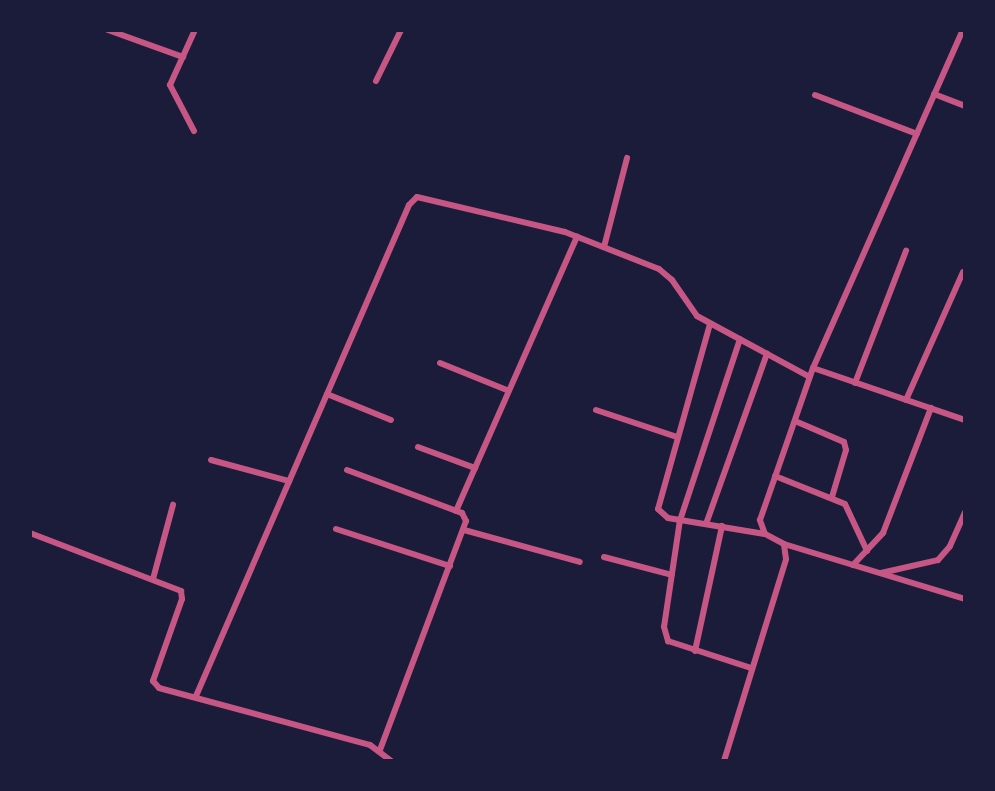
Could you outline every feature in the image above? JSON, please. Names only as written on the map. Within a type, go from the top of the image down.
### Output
[{"type":"street","points":[[108,30],[183,57]]},
{"type":"street","points":[[194,131],[170,85],[195,30]]},
{"type":"street","points":[[376,81],[401,30]]},
{"type":"street","points":[[765,534],[759,520],[813,369],[963,30]]},
{"type":"street","points":[[934,94],[965,106]]},
{"type":"street","points":[[815,95],[917,134]]},
{"type":"street","points":[[604,247],[627,158]]},
{"type":"street","points":[[196,696],[409,205],[417,197],[578,237],[666,273],[688,307],[710,324],[810,377]]},
{"type":"street","points":[[456,511],[578,237]]},
{"type":"street","points":[[855,382],[906,251]]},
{"type":"street","points":[[906,400],[963,272]]},
{"type":"street","points":[[710,324],[658,509],[668,518],[765,534],[784,544],[965,599]]},
{"type":"street","points":[[740,339],[680,520],[666,638],[695,651],[751,668]]},
{"type":"street","points":[[706,524],[767,354]]},
{"type":"street","points":[[440,363],[509,391]]},
{"type":"street","points":[[813,369],[965,420]]},
{"type":"street","points":[[327,394],[391,420]]},
{"type":"street","points":[[853,565],[883,533],[931,408]]},
{"type":"street","points":[[596,410],[677,437]]},
{"type":"street","points":[[795,421],[844,442],[846,450],[832,497]]},
{"type":"street","points":[[418,447],[475,468]]},
{"type":"street","points":[[211,460],[289,481]]},
{"type":"street","points":[[347,470],[465,516],[464,530],[380,750]]},
{"type":"street","points":[[775,476],[832,497],[849,509],[867,551]]},
{"type":"street","points":[[153,579],[173,505]]},
{"type":"street","points":[[879,573],[938,560],[950,546],[965,512]]},
{"type":"street","points":[[695,651],[722,526]]},
{"type":"street","points":[[336,528],[450,567]]},
{"type":"street","points":[[464,530],[580,562]]},
{"type":"street","points":[[30,533],[178,589],[182,596],[155,685],[380,750],[392,761]]},
{"type":"street","points":[[724,761],[786,559],[784,544]]},
{"type":"street","points":[[604,556],[672,575]]}]
